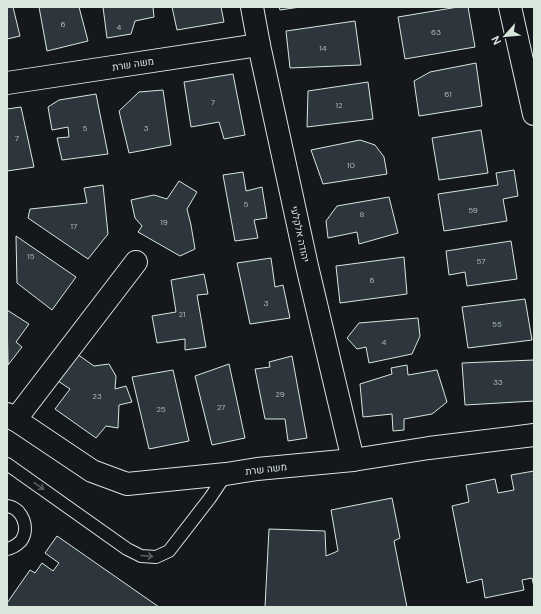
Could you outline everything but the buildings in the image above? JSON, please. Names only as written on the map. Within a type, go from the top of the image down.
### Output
[{"type":"street","name":"יהודה אלקלעי","points":[[252,7],[307,266],[353,460]]},
{"type":"street","points":[[510,7],[534,114]]},
{"type":"street","name":"משה שרת","points":[[7,83],[259,45]]},
{"type":"street","name":"משה שרת","points":[[136,262],[10,421],[92,471],[127,484],[353,460],[534,434]]},
{"type":"lane","points":[[7,464],[128,549],[141,556],[156,557],[169,551],[206,504],[226,474]]},
{"type":"lane","points":[[7,506],[16,509],[21,515],[24,521],[25,529],[24,535],[20,542],[7,549]]}]
